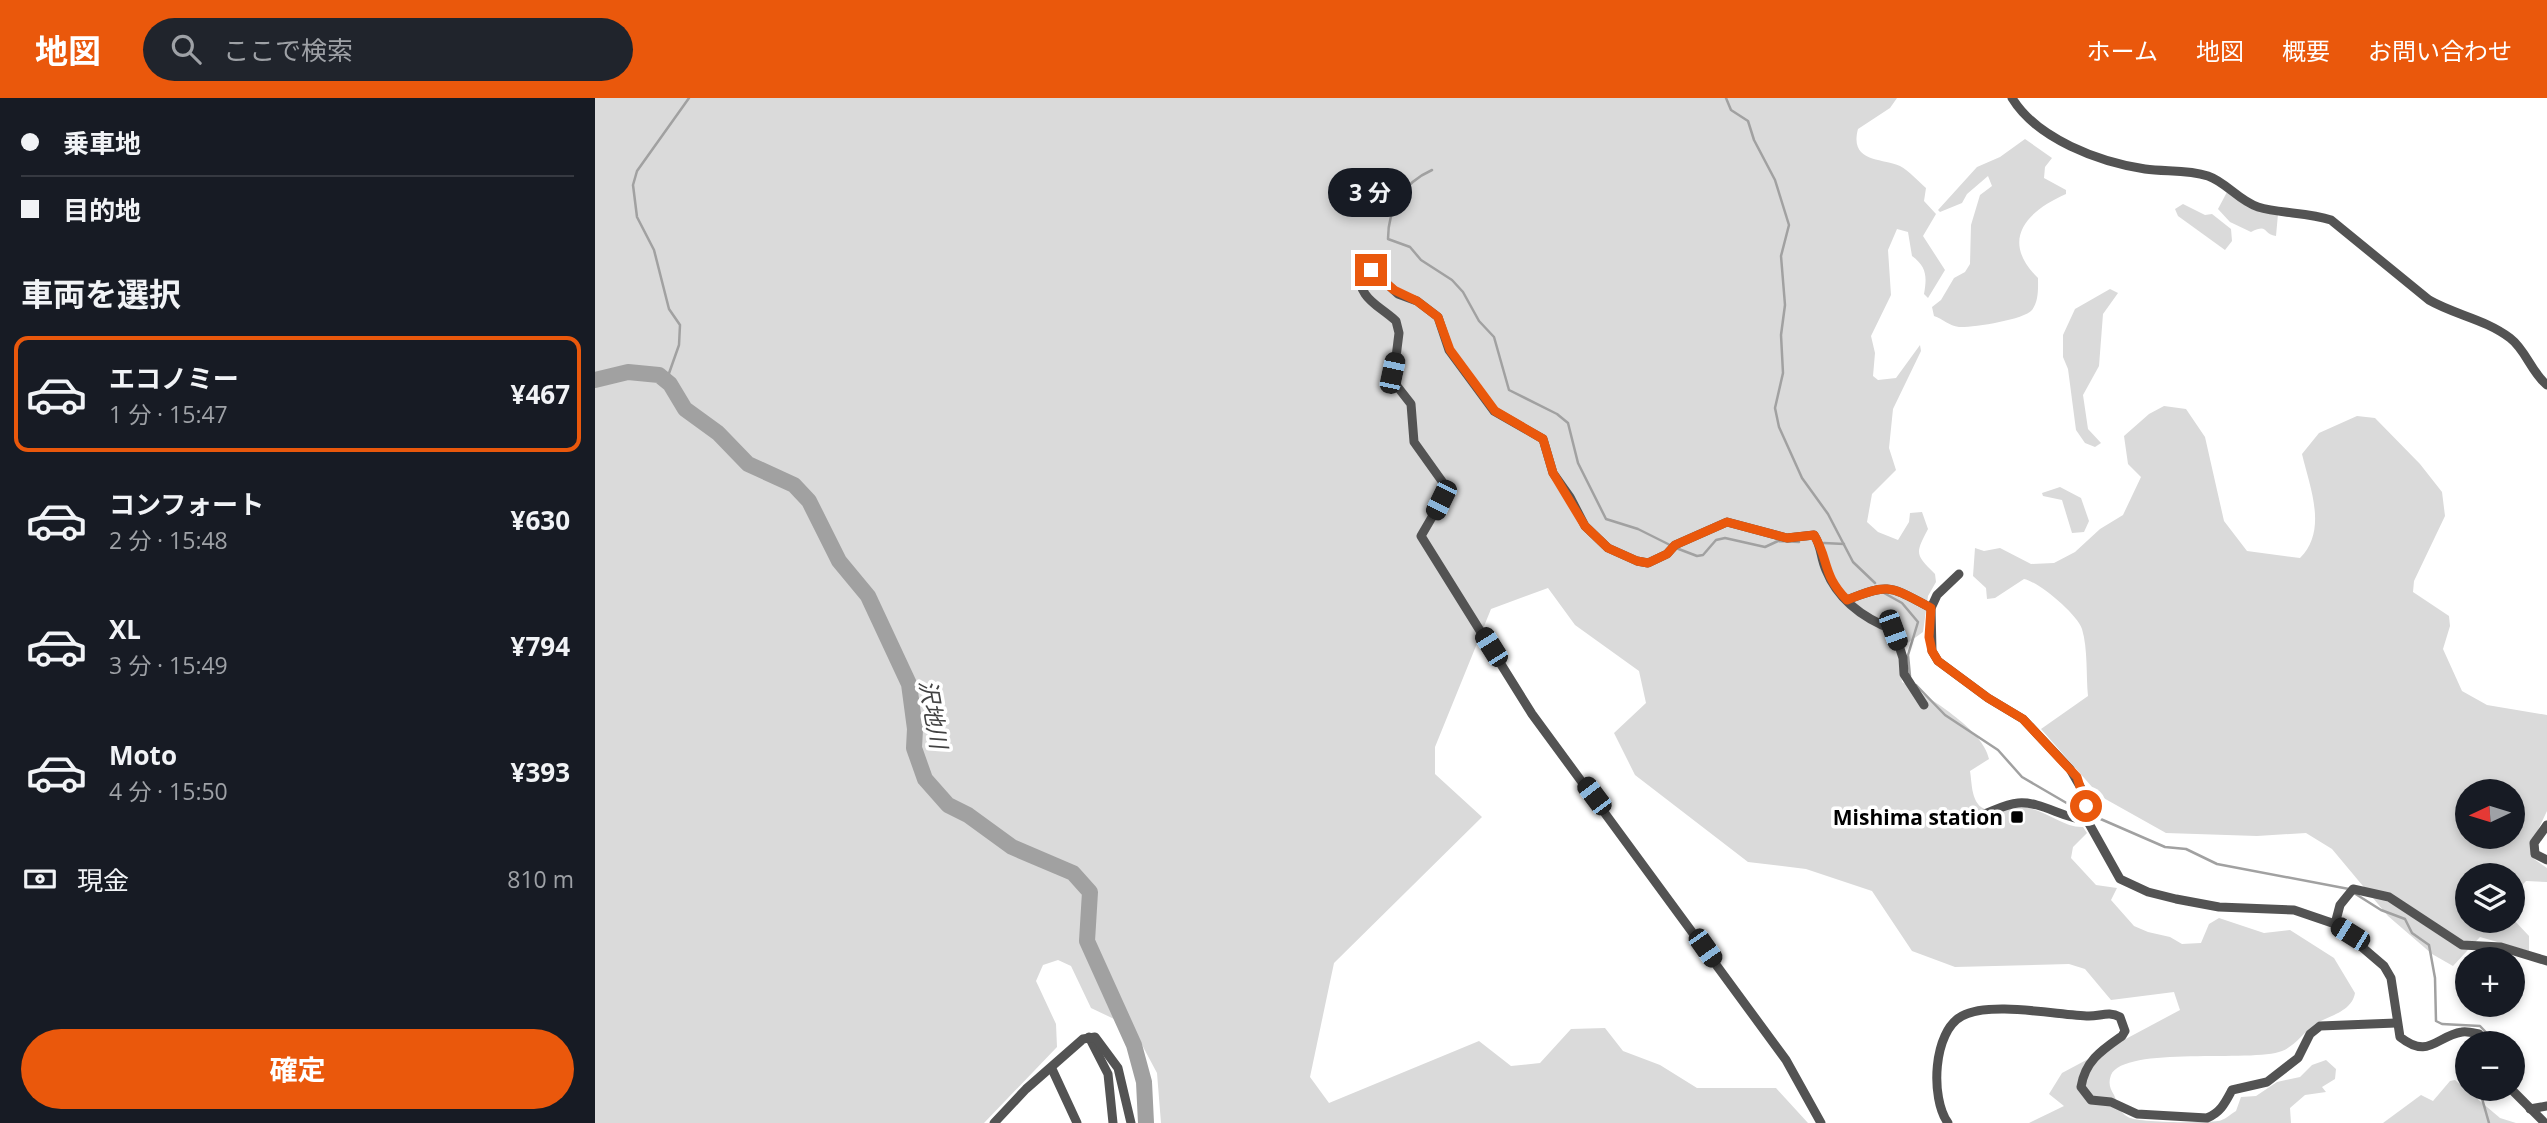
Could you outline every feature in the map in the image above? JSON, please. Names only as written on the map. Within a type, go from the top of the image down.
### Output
[{"type":"street","points":[[2012,98],[2019,108],[2057,141],[2075,148],[2135,167],[2185,170],[2211,177],[2258,207],[2314,214],[2332,220],[2429,300],[2445,309],[2475,318],[2508,336],[2537,377],[2547,385]]},
{"type":"street","points":[[1821,1123],[1786,1060],[1532,713],[1421,536],[1441,500],[1444,484],[1414,442],[1411,404],[1392,381],[1399,333],[1396,321],[1370,304],[1360,284],[1358,266],[1371,270],[1394,290],[1417,301],[1438,317],[1450,350],[1495,411],[1543,439],[1553,473],[1585,526],[1608,548],[1648,563],[1667,554],[1675,545],[1727,522],[1787,538],[1814,535],[1821,546],[1826,571],[1847,600],[1863,616],[1893,630],[1903,658],[1904,674],[1924,705]]},
{"type":"street","points":[[1959,574],[1937,595],[1931,608],[1929,637],[1932,651],[1938,661],[1988,698],[2023,719],[2077,777],[2087,820],[2120,879],[2148,892],[2219,907],[2294,910],[2335,925],[2350,934],[2384,966],[2393,990],[2400,1037],[2419,1047],[2430,1046],[2455,1035]]},
{"type":"street","points":[[1847,600],[1877,588],[1891,587],[1931,608]]},
{"type":"street","points":[[1981,815],[2016,803],[2025,803],[2074,819],[2087,820]]},
{"type":"street","points":[[2547,825],[2534,843],[2535,854],[2547,860]]},
{"type":"street","points":[[2335,925],[2340,905],[2351,892],[2389,897],[2462,945],[2501,947],[2547,961]]},
{"type":"street","points":[[1948,1123],[1937,1099],[1937,1063],[1952,1024],[1972,1012],[2043,1010],[2093,1016],[2112,1013],[2120,1017],[2125,1031],[2092,1059],[2083,1074],[2081,1087],[2091,1100],[2160,1118],[2213,1115],[2219,1112],[2232,1090],[2267,1082],[2298,1058],[2310,1034],[2320,1026],[2396,1023]]},
{"type":"street","points":[[994,1123],[1026,1088],[1089,1037]]},
{"type":"street","points":[[1089,1037],[1108,1074],[1113,1123]]},
{"type":"street","points":[[1089,1037],[1100,1040],[1118,1068],[1131,1123]]},
{"type":"street","points":[[1052,1069],[1077,1123]]},
{"type":"street","points":[[2522,1101],[2545,1123]]},
{"type":"street","points":[[2530,1109],[2547,1106]]},
{"type":"shaded area","points":[[595,98],[1897,98],[1890,108],[1858,129],[1858,148],[1869,157],[1900,166],[1926,188],[1924,201],[1936,214],[1923,236],[1945,270],[1928,298],[1924,294],[1925,273],[1921,264],[1912,256],[1908,232],[1897,229],[1888,250],[1891,295],[1871,336],[1875,353],[1873,376],[1878,380],[1896,378],[1920,345],[1921,351],[1893,409],[1889,448],[1896,470],[1872,494],[1867,522],[1878,532],[1898,540],[1909,522],[1910,513],[1922,512],[1928,529],[1919,553],[1935,574],[1936,582],[1928,596],[1923,632],[1898,650],[1902,682],[1953,715],[1985,748],[1989,759],[1970,771],[1974,795],[1981,807],[1992,811],[2030,808],[2068,824],[2083,827],[2087,833],[2073,847],[2071,858],[2096,885],[2117,888],[2111,900],[2134,926],[2170,937],[2182,944],[2201,943],[2209,924],[2219,918],[2264,933],[2290,930],[2334,958],[2355,993],[2349,1005],[2339,1013],[2315,1024],[2282,1051],[2245,1056],[2163,1057],[2121,1066],[2111,1075],[2110,1083],[2119,1108],[2125,1115],[2134,1119],[2157,1121],[2220,1121],[2236,1111],[2241,1097],[2256,1096],[2277,1082],[2300,1077],[2312,1065],[2326,1060],[2336,1069],[2335,1079],[2322,1087],[2326,1092],[2305,1095],[2290,1108],[2291,1123],[2029,1123],[2064,1106],[2049,1094],[2062,1073],[2180,1010],[2174,992],[2111,1000],[2085,969],[2069,964],[1955,967],[1912,951],[1872,891],[1806,869],[1748,862],[1635,775],[1614,733],[1646,703],[1639,671],[1575,625],[1548,588],[1491,609],[1435,747],[1435,774],[1482,817],[1334,963],[1310,1077],[1329,1103],[1479,1041],[1511,1066],[1540,1063],[1571,1029],[1605,1028],[1623,1051],[1660,1065],[1697,1088],[1776,1088],[1808,1123],[1161,1123],[1157,1073],[1133,1028],[1091,1008],[1071,966],[1058,960],[1043,965],[1036,981],[1056,1024],[1057,1047],[984,1123],[595,1123]]},
{"type":"shaded area","points":[[2025,139],[2052,158],[2045,167],[2044,178],[2066,190],[2066,194],[2030,218],[2019,239],[2020,251],[2026,264],[2038,278],[2036,303],[2027,314],[2008,320],[1974,326],[1952,325],[1934,316],[1932,307],[1941,300],[1954,278],[1965,272],[1970,264],[1971,225],[1980,195],[1992,186],[1988,176],[1967,194],[1962,203],[1940,212],[1938,210],[1977,167],[2000,157]]},
{"type":"shaded area","points":[[2227,192],[2278,214],[2276,236],[2263,229],[2251,232],[2230,222],[2218,209]]},
{"type":"shaded area","points":[[2183,204],[2205,215],[2212,214],[2231,229],[2232,241],[2225,250],[2178,216],[2175,209]]},
{"type":"shaded area","points":[[2110,289],[2118,293],[2103,314],[2099,366],[2083,395],[2088,429],[2101,443],[2095,447],[2085,443],[2076,430],[2068,369],[2063,357],[2063,335],[2075,309]]},
{"type":"shaded area","points":[[2164,406],[2186,409],[2205,437],[2224,521],[2247,551],[2300,558],[2313,535],[2315,522],[2315,508],[2302,454],[2319,433],[2357,416],[2375,418],[2420,464],[2442,492],[2445,516],[2414,581],[2413,592],[2449,616],[2450,626],[2443,649],[2462,691],[2487,705],[2547,715],[2547,811],[2530,847],[2534,859],[2547,868],[2547,882],[2525,882],[2525,863],[2455,863],[2455,933],[2525,932],[2529,936],[2529,951],[2525,947],[2515,947],[2480,937],[2471,947],[2455,947],[2453,966],[2432,954],[2388,916],[2332,849],[2306,833],[2257,836],[2166,833],[2100,796],[2041,729],[2088,696],[2082,629],[2073,615],[2031,581],[2024,579],[1995,598],[1987,599],[1986,588],[1973,576],[1975,548],[1984,551],[2000,548],[2031,564],[2054,563],[2075,552],[2100,529],[2123,515],[2141,477],[2128,464],[2124,436],[2149,414]]},
{"type":"shaded area","points":[[2060,487],[2081,498],[2089,521],[2084,532],[2072,533],[2062,500],[2043,496],[2042,493]]},
{"type":"shaded area","points":[[2455,1080],[2455,1101],[2480,1101],[2500,1118],[2516,1123],[2383,1123],[2421,1095],[2433,1101],[2450,1081]]},
{"type":"waterway","points":[[667,379],[679,345],[680,325],[669,309],[654,250],[637,217],[633,185],[637,171],[689,98]]},
{"type":"waterway","points":[[1726,98],[1731,110],[1748,121],[1754,140],[1775,180],[1789,225],[1781,256],[1785,305],[1781,335],[1783,373],[1775,408],[1779,427],[1802,478],[1828,514],[1853,562],[1875,583]]},
{"type":"waterway","points":[[1432,170],[1413,182],[1399,198],[1391,217],[1388,239],[1410,247],[1421,260],[1452,280],[1463,292],[1479,321],[1494,337],[1509,390],[1557,414],[1568,423],[1578,463],[1606,519],[1638,529],[1670,545]]},
{"type":"waterway","name":"沢地川","points":[[595,380],[628,372],[659,375],[670,384],[685,409],[718,433],[748,464],[794,485],[809,501],[839,561],[868,596],[909,684],[915,729],[914,748],[925,779],[948,805],[968,815],[1012,847],[1073,873],[1090,892],[1087,941],[1134,1045],[1144,1082],[1146,1123]]},
{"type":"waterway","points":[[1676,548],[1697,556],[1703,555],[1716,540],[1725,538],[1765,547],[1778,541],[1799,542]]},
{"type":"waterway","points":[[1824,543],[1844,544]]},
{"type":"waterway","points":[[1884,593],[1902,603],[1918,622],[1908,655],[1910,676]]},
{"type":"waterway","points":[[1916,685],[1945,715],[1998,750],[2022,777],[2082,812]]},
{"type":"waterway","points":[[2096,817],[2165,847],[2186,849],[2217,864],[2349,889]]},
{"type":"waterway","points":[[2354,893],[2381,910],[2405,919],[2412,933],[2429,945],[2435,978],[2436,1021],[2442,1024],[2480,1026],[2485,1031]]},
{"type":"waterway","points":[[2483,1101],[2489,1123]]},
{"type":"place","name":"Mishima station","points":[[2017,817]]},
{"type":"route","points":[[1371,270],[1398,293],[1417,301],[1438,317],[1450,350],[1495,411],[1543,439],[1553,473],[1575,505],[1585,526],[1608,548],[1648,563],[1667,554],[1675,545],[1727,522],[1743,524],[1787,538],[1814,535],[1821,546],[1826,571],[1847,600],[1877,588],[1891,587],[1931,608],[1929,637],[1932,651],[1938,661],[1988,698],[2023,719],[2077,777],[2086,806]]}]
